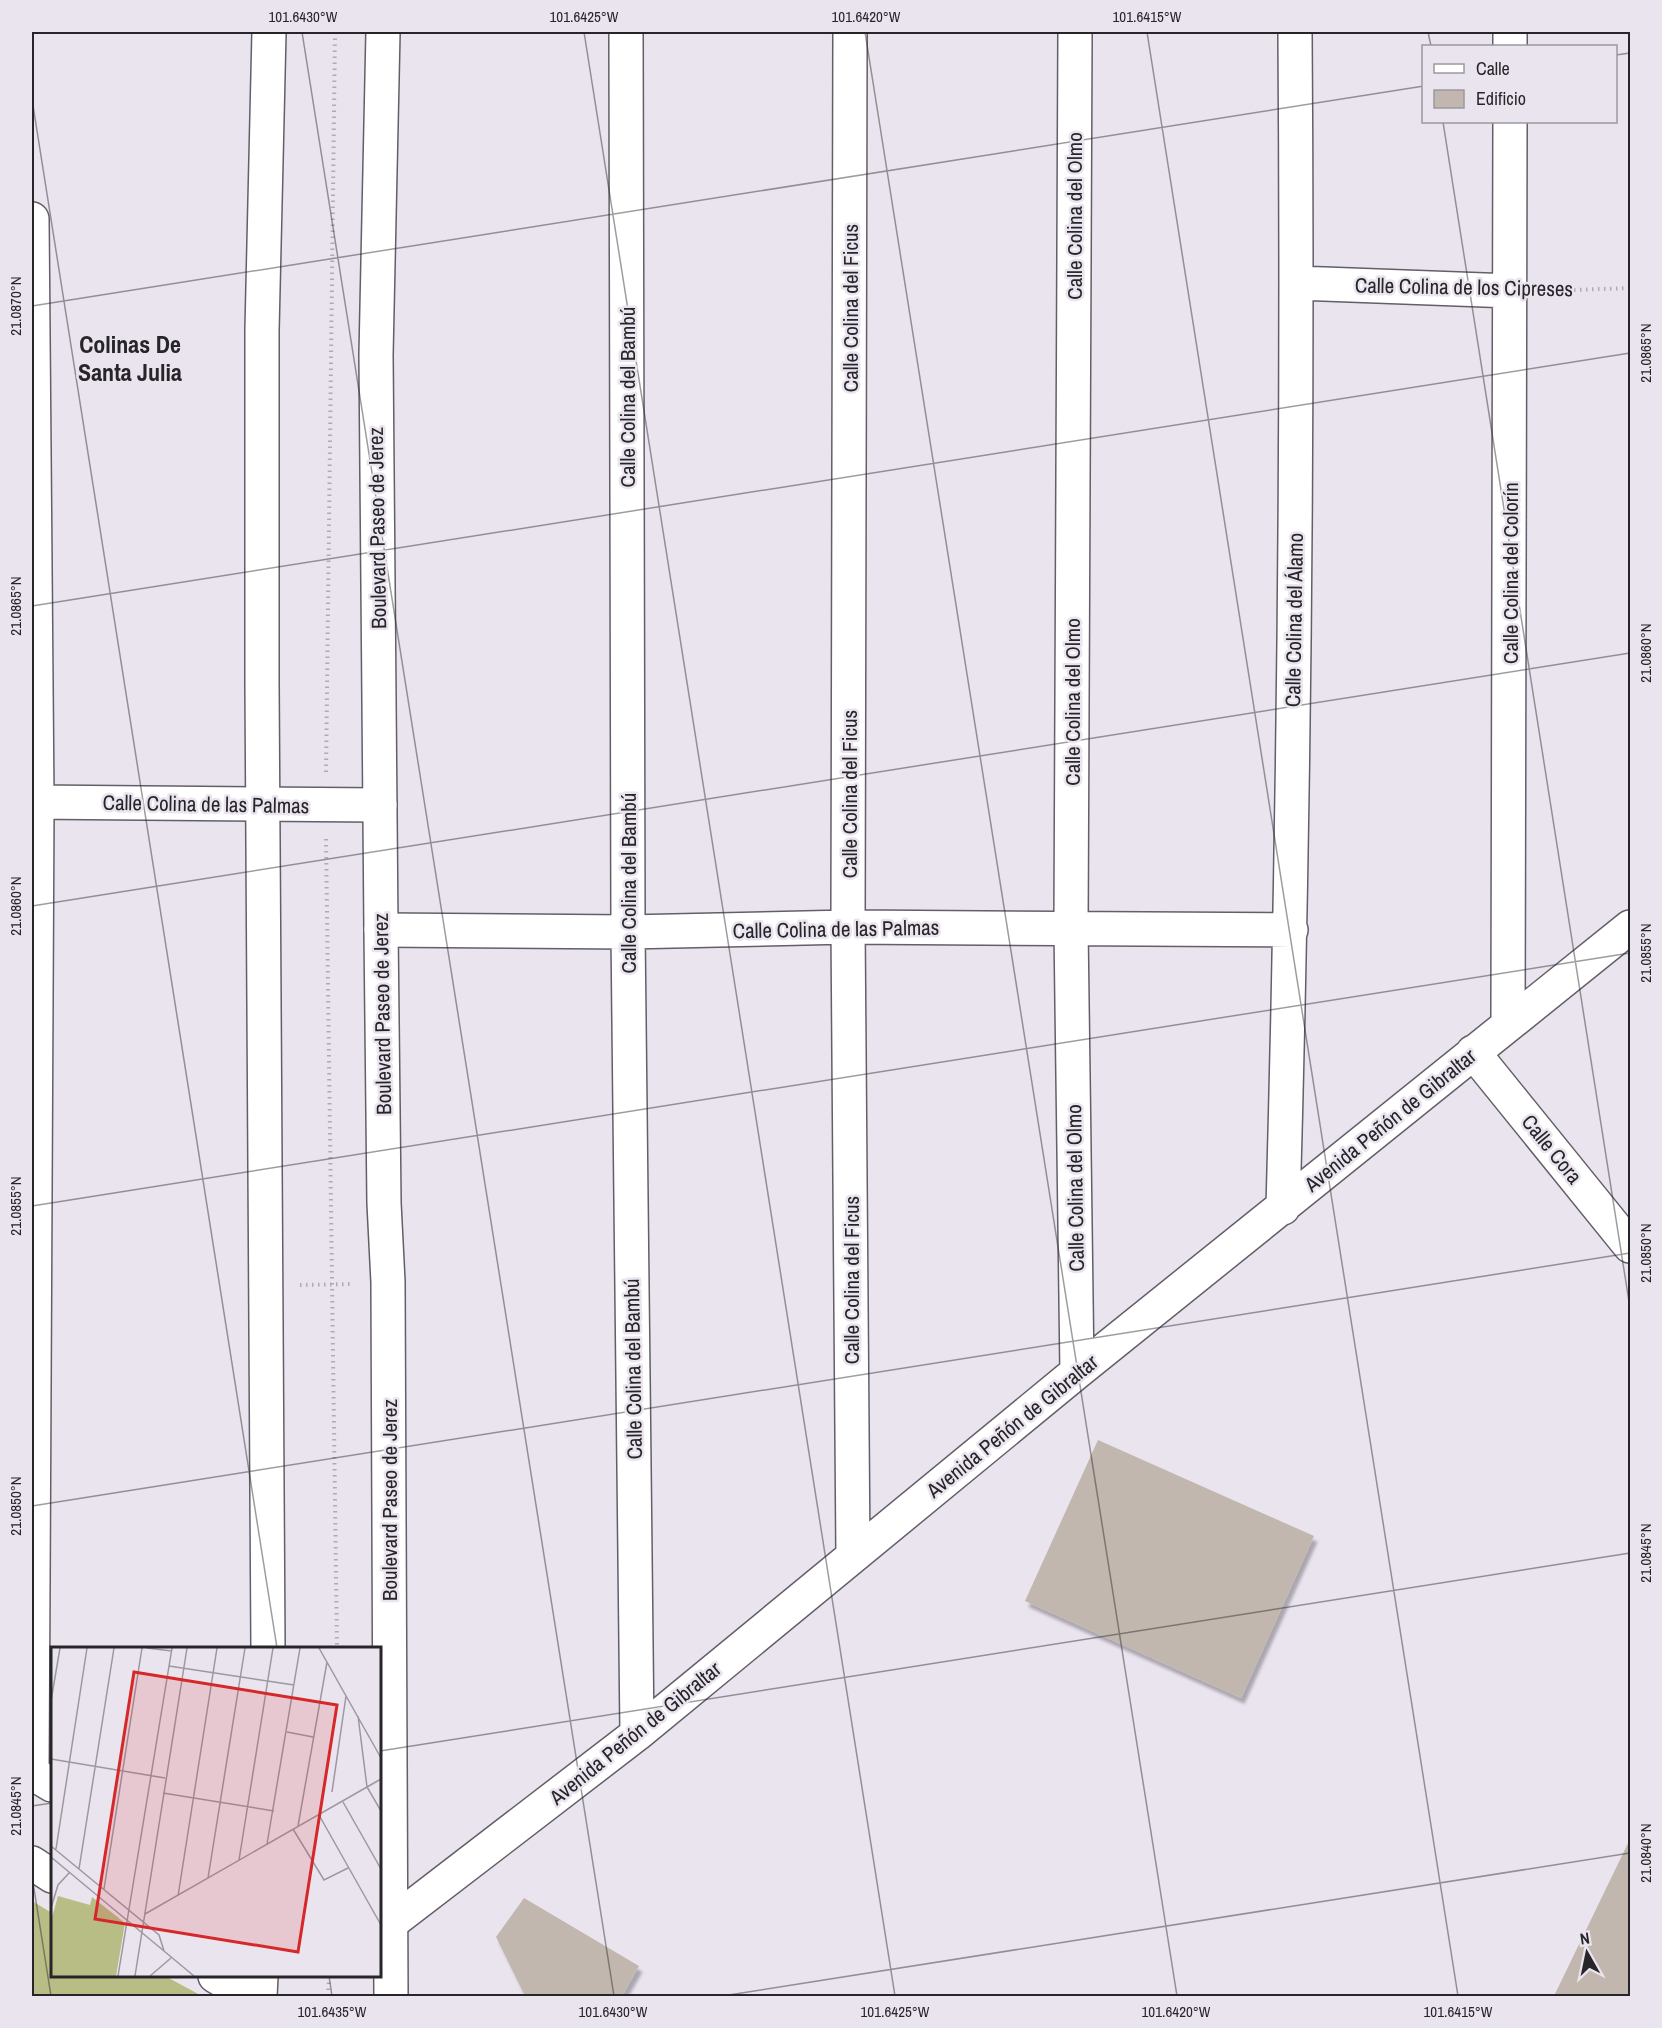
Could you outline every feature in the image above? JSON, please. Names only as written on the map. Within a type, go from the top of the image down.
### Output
[{"type":"street","points":[[268,1647],[262,330],[269,32]]},
{"type":"street","name":"Boulevard Paseo de Jerez","points":[[383,32],[376,355],[384,1203],[388,1282],[391,1989]]},
{"type":"street","name":"Calle Colina del Bambú","points":[[626,32],[628,932],[637,1734]]},
{"type":"street","name":"Calle Colina del Ficus","points":[[850,32],[848,927],[853,1556]]},
{"type":"street","name":"Calle Colina del Olmo","points":[[1075,32],[1071,928],[1077,1372]]},
{"type":"street","name":"Calle Colina del Álamo","points":[[1282,1208],[1291,930],[1297,283],[1295,32]]},
{"type":"street","name":"Calle Colina del Colorín","points":[[1508,1024],[1510,123]]},
{"type":"street","points":[[32,219],[34,802],[32,1773],[51,1784]]},
{"type":"street","name":"Calle Colina de los Cipreses","points":[[1297,283],[1511,291]]},
{"type":"street","name":"Calle Colina de las Palmas","points":[[34,802],[380,805]]},
{"type":"street","name":"Calle Colina de las Palmas","points":[[381,930],[628,932],[848,927],[1291,930]]},
{"type":"street","name":"Avenida Peñón de Gibraltar","points":[[391,1923],[637,1734],[1077,1372],[1630,927]]},
{"type":"street","name":"Calle Cora","points":[[1473,1052],[1630,1246]]},
{"type":"street","points":[[32,1863],[51,1875]]},
{"type":"street","points":[[217,1977],[249,1996]]},
{"type":"street","points":[[260,1996],[261,1977]]},
{"type":"path","name":"Calle Colina de los Cipreses","points":[[1511,291],[1630,288]]},
{"type":"path","points":[[266,1286],[388,1282]]},
{"type":"path","points":[[328,1996],[329,1977]]},
{"type":"green space","points":[[32,1901],[51,1912],[51,1977],[167,1977],[202,1996],[32,1996]]},
{"type":"building","points":[[1098,1440],[1314,1536],[1241,1698],[1025,1601]]},
{"type":"building","points":[[1630,1839],[1630,1996],[1554,1996]]},
{"type":"building","points":[[524,1898],[639,1966],[622,1996],[528,1996],[524,1994],[496,1937]]},
{"type":"district","name":"Colinas De Santa Julia","points":[[130,358]]}]
